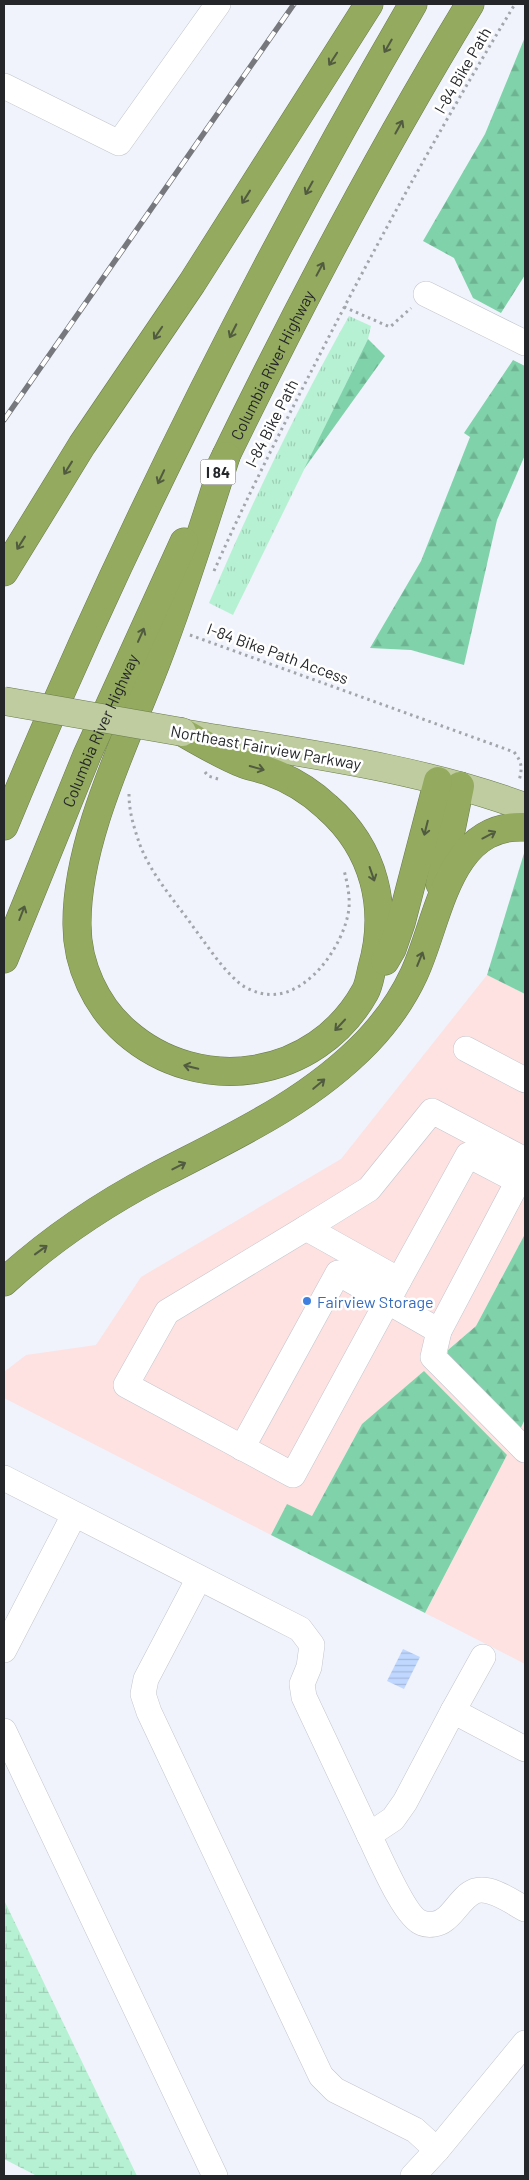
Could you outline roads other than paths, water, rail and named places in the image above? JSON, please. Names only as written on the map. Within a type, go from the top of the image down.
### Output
[{"type":"highway","points":[[4,572],[82,445],[192,283],[369,4]]},
{"type":"highway","points":[[4,826],[36,746],[174,447],[276,248],[413,4]]},
{"type":"highway","name":"Columbia River Highway","points":[[4,958],[87,755],[163,586],[226,456],[334,244],[470,4]]},
{"type":"highway","points":[[226,456],[182,597],[99,810],[87,852],[79,893],[77,927],[81,958],[91,984],[103,1007],[117,1024],[138,1042],[160,1056],[184,1066],[208,1071],[239,1072],[265,1068],[313,1048],[351,1013],[392,949],[449,783]]},
{"type":"highway","points":[[182,732],[244,764],[288,779],[308,791],[330,809],[359,846],[372,873],[380,903],[378,949],[366,990]]},
{"type":"highway","points":[[4,1282],[34,1255],[76,1224],[154,1178],[271,1117],[312,1090],[347,1062],[386,1019],[414,975],[429,938],[439,900],[449,783]]},
{"type":"highway","points":[[439,900],[470,847],[483,837],[499,829],[514,826],[522,812]]},
{"type":"main road","name":"Northeast Fairview Parkway","points":[[4,702],[383,768],[449,783],[522,812]]},
{"type":"street","points":[[4,86],[118,143],[218,4]]},
{"type":"street","points":[[426,294],[525,343]]},
{"type":"street","points":[[466,1049],[525,1080]]},
{"type":"street","points":[[432,1110],[523,1170],[468,1154],[293,1475],[126,1385],[167,1312],[369,1189],[432,1110]]},
{"type":"street","points":[[523,1170],[440,1331],[433,1357],[525,1450]]},
{"type":"street","points":[[306,1228],[393,1291],[440,1331]]},
{"type":"street","points":[[242,1448],[338,1273],[393,1291]]},
{"type":"street","points":[[4,1478],[300,1628],[312,1645],[309,1667],[302,1684],[304,1696],[406,1909],[421,1923],[432,1924],[446,1920],[456,1905],[475,1891],[492,1891],[525,1909]]},
{"type":"street","points":[[6,1641],[74,1515]]},
{"type":"street","points":[[199,1578],[146,1679],[143,1694],[150,1712],[321,2076],[335,2090],[415,2130],[438,2150]]},
{"type":"street","points":[[369,1835],[392,1819],[405,1802],[483,1657]]},
{"type":"street","points":[[453,1711],[525,1748]]},
{"type":"street","points":[[4,1731],[215,2176]]},
{"type":"street","points":[[413,2176],[438,2150],[525,2043]]},
{"type":"water","points":[[403,1649],[420,1657],[404,1689],[387,1681]]},
{"type":"railway","points":[[4,420],[294,4]]},
{"type":"place","name":"Fairview Storage","points":[[307,1301]]}]
